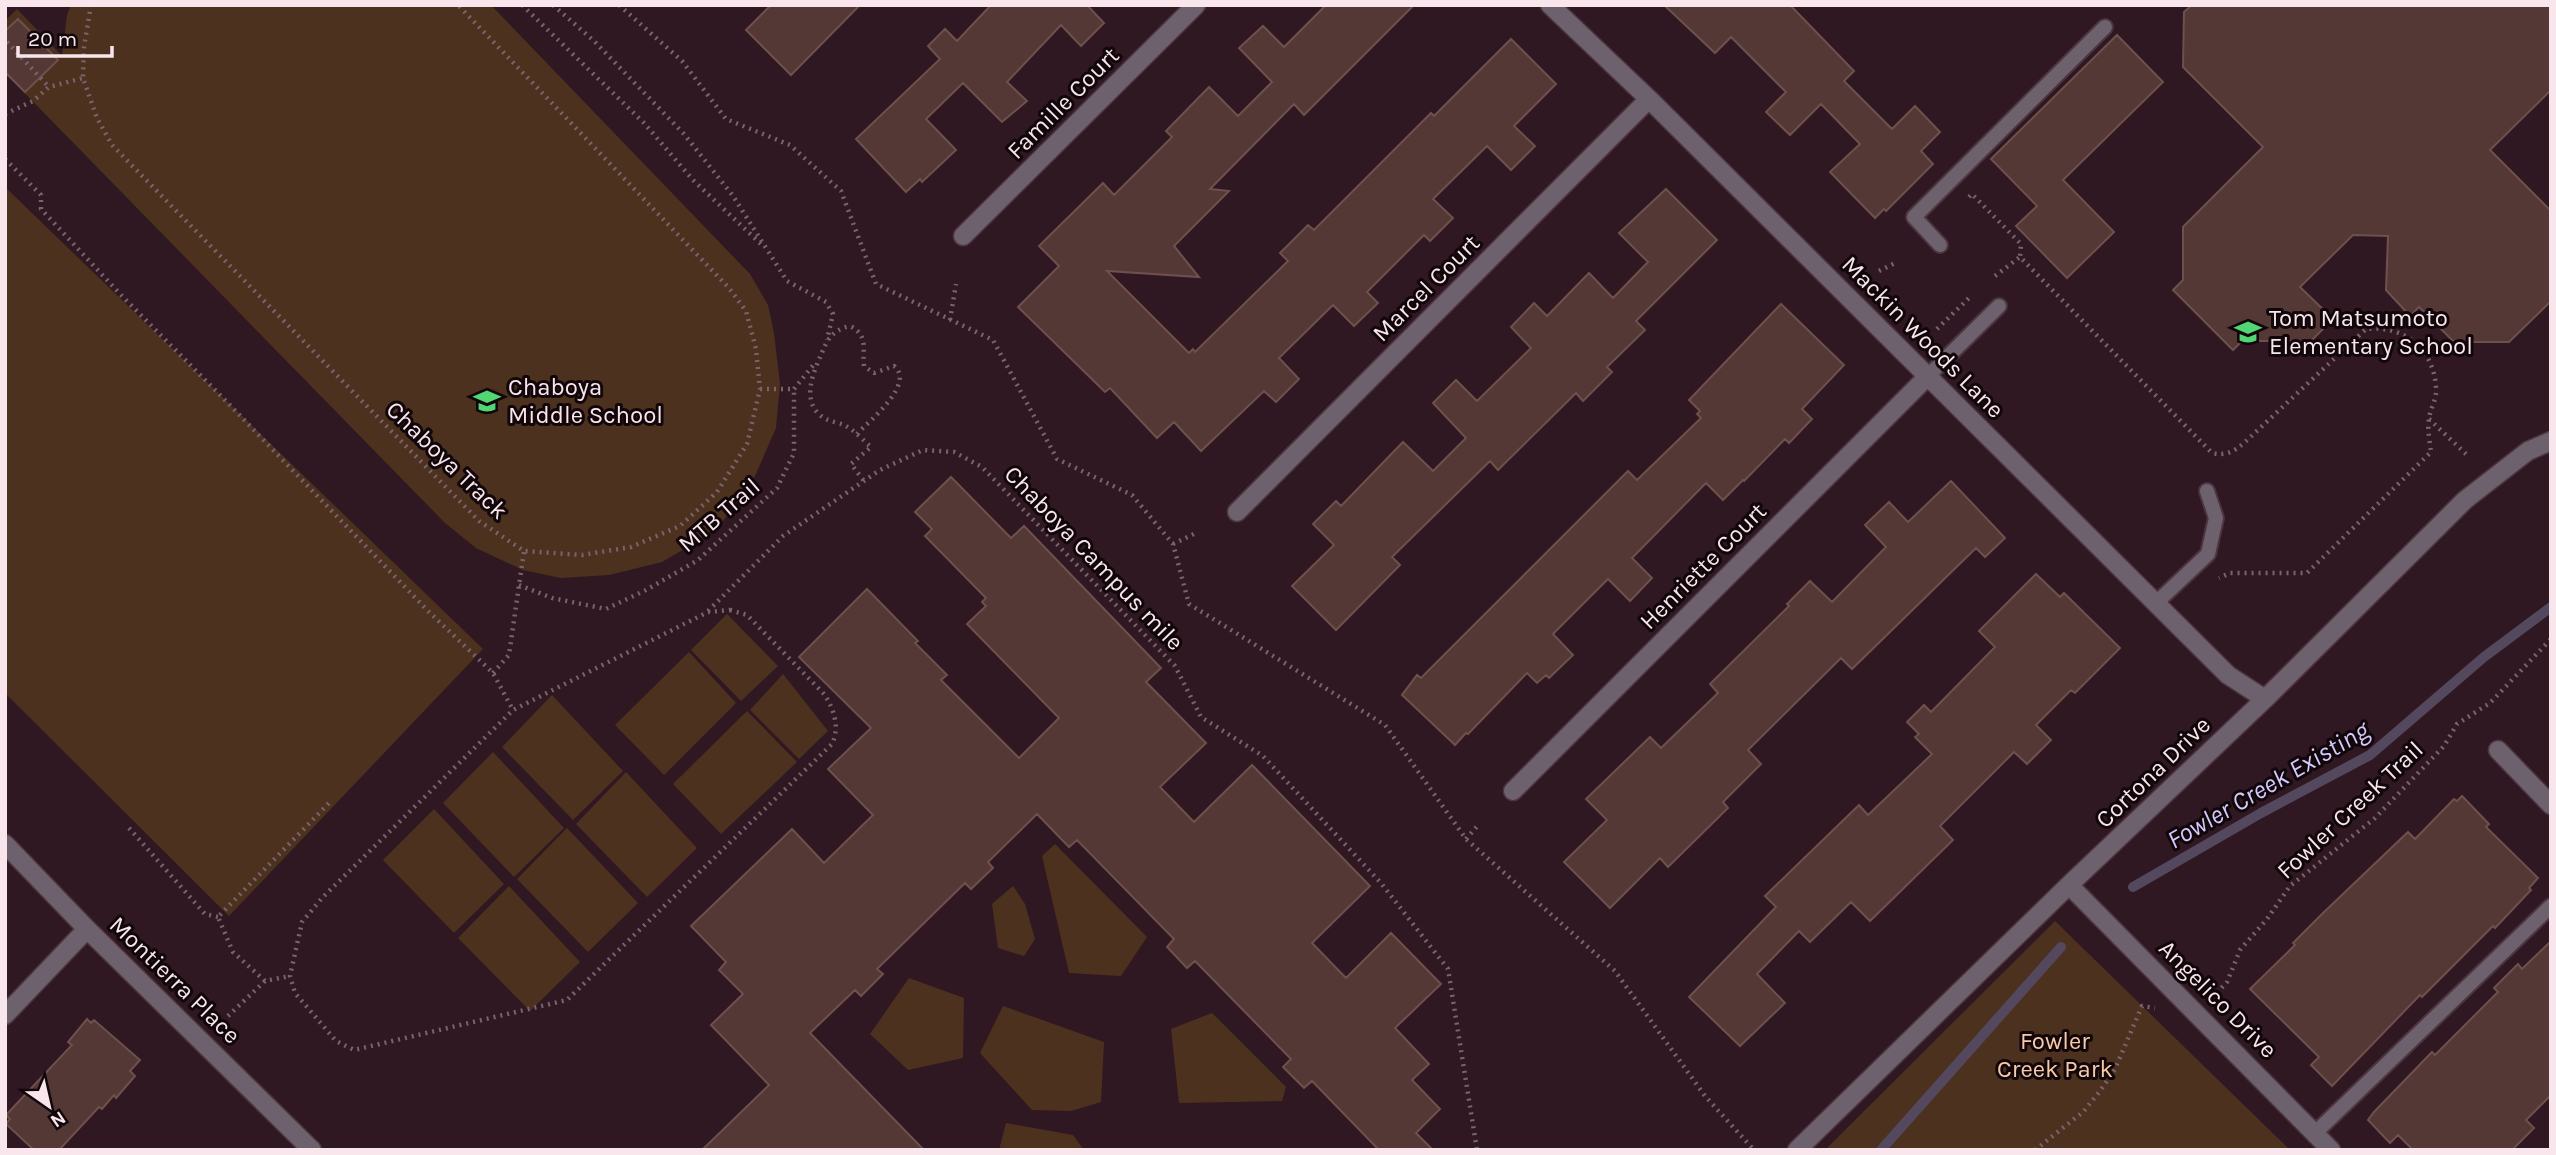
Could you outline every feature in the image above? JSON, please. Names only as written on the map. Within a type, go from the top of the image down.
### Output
[{"type":"street","name":"Famille Court","points":[[963,236],[1196,5]]},
{"type":"street","name":"Mackin Woods Lane","points":[[1550,5],[1649,99],[2228,675],[2265,699]]},
{"type":"street","name":"Marcel Court","points":[[1237,512],[1649,99]]},
{"type":"street","name":"Henriette Court","points":[[1513,791],[1928,376]]},
{"type":"street","name":"Cortona Drive","points":[[1797,1150],[2265,699],[2465,500],[2528,451],[2551,441]]},
{"type":"street","points":[[2498,750],[2551,805]]},
{"type":"street","name":"Montierra Place","points":[[5,844],[312,1150]]},
{"type":"street","name":"Angelico Drive","points":[[2069,885],[2332,1150]]},
{"type":"street","points":[[5,1015],[88,929]]},
{"type":"lane","points":[[1940,245],[1914,217],[2105,27]]},
{"type":"lane","points":[[1928,376],[1999,306]]},
{"type":"lane","points":[[2155,604],[2208,554],[2216,518],[2207,491]]},
{"type":"lane","points":[[2315,1133],[2551,905]]},
{"type":"path","name":"Chaboya Track","points":[[92,5],[84,47],[83,78],[97,118],[112,145],[479,521],[524,551],[582,555],[631,547],[680,526],[718,492],[747,444],[760,389],[756,349],[746,311],[729,288],[458,5]]},
{"type":"path","points":[[522,5],[644,123],[693,180],[769,251]]},
{"type":"path","points":[[553,5],[594,41],[684,134],[733,196],[787,281],[819,297],[831,308],[827,340],[810,380],[809,392],[824,418],[848,426],[872,447],[851,464],[864,481]]},
{"type":"path","points":[[619,5],[682,61],[726,119],[790,145],[841,191],[876,284],[993,340],[1057,459],[1132,495],[1173,544],[1189,604],[1385,725],[1466,839],[1615,971],[1704,1096],[1754,1150]]},
{"type":"path","points":[[7,42],[49,87]]},
{"type":"path","points":[[5,114],[33,101],[49,87],[83,78]]},
{"type":"path","points":[[5,159],[41,195],[41,209],[121,295],[428,611],[493,673],[513,710]]},
{"type":"path","points":[[1962,203],[1972,194],[2021,244],[2020,257],[1995,276]]},
{"type":"path","points":[[2020,257],[2212,453],[2232,453],[2366,329],[2385,327],[2404,333],[2420,347],[2430,365],[2436,386],[2435,401],[2429,419],[2431,452],[2307,573],[2230,573],[2211,584]]},
{"type":"path","points":[[1880,271],[1895,263]]},
{"type":"path","points":[[950,320],[956,284]]},
{"type":"path","points":[[1937,330],[1970,297]]},
{"type":"path","points":[[827,340],[834,332],[850,326],[858,330],[864,341],[863,362],[869,370],[874,373],[889,366],[899,369],[901,377],[895,393],[857,435]]},
{"type":"path","points":[[760,389],[794,389],[820,356]]},
{"type":"path","name":"MTB Trail","points":[[519,585],[552,598],[606,610],[698,560],[777,488],[794,453],[794,389]]},
{"type":"path","points":[[2429,419],[2466,454]]},
{"type":"path","name":"Chaboya Campus mile","points":[[708,611],[783,536],[880,470],[923,450],[954,452],[982,467],[1175,666],[1201,718],[1263,756],[1381,883],[1448,969],[1477,1150]]},
{"type":"path","points":[[1173,544],[1198,532]]},
{"type":"path","points":[[493,673],[509,655],[524,551]]},
{"type":"path","points":[[730,610],[747,615],[824,694],[833,708],[836,736],[832,744],[567,1000],[354,1050],[336,1041],[295,993],[290,976],[302,922],[322,898],[513,710],[708,611],[730,610]]},
{"type":"path","name":"Fowler Creek Trail","points":[[2217,992],[2227,982],[2240,950],[2267,919],[2290,886],[2375,818],[2444,746],[2457,724],[2490,703],[2551,639]]},
{"type":"path","points":[[218,917],[332,800]]},
{"type":"path","points":[[1466,839],[1479,824]]},
{"type":"path","points":[[128,828],[205,914],[218,917]]},
{"type":"path","points":[[218,917],[233,952],[265,981]]},
{"type":"path","points":[[228,1016],[265,981],[290,976]]},
{"type":"path","points":[[2035,1150],[2083,1112],[2100,1091],[2115,1069],[2142,1006],[2198,1014]]},
{"type":"green space","points":[[71,5],[491,5],[750,274],[768,305],[780,384],[776,428],[755,476],[723,521],[696,542],[662,562],[609,575],[561,578],[523,570],[476,548],[445,523],[5,73],[5,21],[17,9],[62,56],[67,15]]},
{"type":"green space","points":[[5,187],[483,649],[229,916],[5,693]]},
{"type":"green space","points":[[727,614],[778,666],[741,701],[691,650]]},
{"type":"green space","points":[[689,652],[736,703],[664,775],[615,725]]},
{"type":"green space","points":[[783,674],[828,731],[799,759],[750,710]]},
{"type":"green space","points":[[552,695],[623,771],[573,820],[502,747]]},
{"type":"green space","points":[[747,711],[797,762],[721,834],[673,784]]},
{"type":"green space","points":[[493,752],[564,828],[514,877],[443,803]]},
{"type":"green space","points":[[626,772],[697,848],[647,897],[576,824]]},
{"type":"green space","points":[[434,809],[504,884],[454,933],[383,860]]},
{"type":"green space","points":[[567,828],[638,903],[588,952],[517,879]]},
{"type":"green space","points":[[1055,844],[1147,937],[1121,976],[1069,973],[1042,856]]},
{"type":"green space","points":[[509,886],[580,962],[530,1011],[458,938]]},
{"type":"green space","points":[[1013,886],[1025,904],[1035,939],[1024,956],[998,948],[992,904]]},
{"type":"green space","name":"Fowler Creek Park","points":[[2055,921],[2290,1150],[1825,1150]]},
{"type":"green space","points":[[909,978],[964,998],[963,1058],[908,1070],[870,1034]]},
{"type":"green space","points":[[1003,1006],[1104,1042],[1101,1102],[1071,1111],[1032,1110],[980,1053]]},
{"type":"green space","points":[[1212,1013],[1286,1087],[1282,1101],[1179,1103],[1171,1029]]},
{"type":"green space","points":[[1006,1123],[1073,1135],[1084,1150],[999,1150]]},
{"type":"building","points":[[771,5],[860,5],[791,75],[746,30]]},
{"type":"building","points":[[991,5],[1087,5],[1104,23],[1081,46],[1061,25],[1007,82],[1027,101],[1002,122],[963,83],[926,119],[956,150],[922,182],[920,179],[906,192],[856,139],[940,59],[928,46],[945,29],[957,41]]},
{"type":"building","points":[[1326,5],[1414,5],[1304,115],[1294,104],[1210,189],[1229,191],[1174,246],[1199,277],[1107,271],[1189,353],[1193,349],[1195,352],[1288,261],[1280,253],[1308,225],[1314,230],[1431,113],[1434,116],[1511,39],[1556,84],[1514,126],[1535,146],[1511,170],[1487,146],[1433,199],[1453,218],[1430,241],[1424,235],[1367,292],[1378,303],[1354,326],[1333,305],[1279,358],[1299,379],[1276,402],[1264,391],[1201,451],[1174,422],[1157,438],[1110,388],[1105,392],[1018,307],[1059,266],[1039,246],[1103,183],[1114,195],[1172,137],[1166,131],[1209,87],[1238,116],[1272,82],[1239,48],[1263,26],[1284,47]]},
{"type":"building","points":[[1664,5],[1790,5],[1854,71],[1844,81],[1892,129],[1915,106],[1940,132],[1921,151],[1933,164],[1886,211],[1884,209],[1875,218],[1830,172],[1860,144],[1821,104],[1790,135],[1766,112],[1786,92],[1731,37],[1715,53]]},
{"type":"building","points":[[2192,5],[2551,5],[2551,90],[2490,150],[2551,211],[2551,301],[2509,342],[2454,342],[2419,307],[2410,316],[2386,290],[2388,236],[2353,235],[2300,287],[2333,319],[2303,349],[2294,341],[2242,341],[2233,350],[2173,290],[2183,280],[2183,227],[2263,147],[2183,67],[2184,12]]},
{"type":"building","points":[[18,19],[58,60],[25,92],[5,72],[5,31]]},
{"type":"building","points":[[2117,35],[2163,82],[2063,180],[2114,232],[2067,278],[2016,226],[2037,206],[1991,159]]},
{"type":"building","points":[[1666,189],[1717,240],[1636,321],[1645,330],[1607,367],[1612,372],[1583,401],[1576,393],[1498,470],[1490,461],[1392,557],[1400,565],[1336,630],[1292,586],[1334,545],[1313,524],[1336,501],[1341,506],[1403,442],[1433,471],[1466,438],[1433,403],[1456,380],[1477,401],[1531,348],[1511,327],[1534,303],[1547,316],[1589,273],[1613,298],[1648,262],[1619,233]]},
{"type":"building","points":[[1781,304],[1844,365],[1802,409],[1812,419],[1789,443],[1785,439],[1723,500],[1706,483],[1632,558],[1652,578],[1630,601],[1608,579],[1553,634],[1573,655],[1549,678],[1546,675],[1537,683],[1527,673],[1455,745],[1402,695],[1417,675],[1421,678],[1628,471],[1637,480],[1701,418],[1697,414],[1700,411],[1689,400]]},
{"type":"building","points":[[951,477],[1011,538],[1024,526],[1161,668],[1146,682],[1206,743],[1160,787],[1194,822],[1252,765],[1370,886],[1312,943],[1346,978],[1391,933],[1441,984],[1395,1028],[1429,1064],[1412,1080],[1440,1109],[1416,1133],[1433,1150],[1379,1150],[1312,1081],[1304,1088],[1283,1067],[1291,1059],[1195,961],[1187,968],[1167,947],[1174,939],[1077,840],[1069,847],[1037,814],[988,862],[993,868],[971,889],[965,883],[877,969],[883,974],[861,996],[855,990],[810,1033],[924,1150],[702,1150],[769,1085],[711,1025],[743,994],[719,970],[726,962],[691,926],[792,829],[824,863],[873,815],[828,769],[871,728],[799,657],[867,589],[947,675],[941,680],[1019,758],[1059,718],[967,624],[986,606],[982,602],[986,598],[925,536],[932,529],[915,512]]},
{"type":"building","points":[[1951,481],[2005,538],[1985,557],[1976,548],[1852,669],[1841,658],[1748,750],[1761,764],[1723,802],[1728,808],[1668,867],[1660,858],[1610,908],[1564,862],[1607,820],[1586,799],[1650,737],[1661,748],[1718,693],[1710,684],[1789,606],[1787,604],[1810,581],[1832,602],[1886,547],[1865,525],[1889,502],[1908,522]]},
{"type":"building","points":[[2036,574],[2060,597],[2064,593],[2120,648],[2075,693],[2071,690],[2036,725],[2051,740],[2027,764],[2014,752],[1940,826],[1953,840],[1870,921],[1851,902],[1810,942],[1799,931],[1757,974],[1785,1003],[1740,1046],[1689,997],[1776,907],[1765,896],[1859,805],[1868,815],[1932,754],[1915,737],[1919,734],[1907,722],[1924,705],[1931,712],[1995,647],[1979,631]]},
{"type":"building","points":[[2462,796],[2489,824],[2486,827],[2538,878],[2529,888],[2531,890],[2495,928],[2493,926],[2422,997],[2420,995],[2332,1086],[2311,1065],[2319,1057],[2250,989],[2322,914],[2408,832],[2415,839],[2454,799],[2457,801]]},
{"type":"building","points":[[2551,941],[2551,1095],[2526,1120],[2534,1128],[2512,1150],[2413,1150],[2398,1135],[2390,1143],[2368,1120],[2374,1112],[2432,1052],[2435,1055],[2498,992],[2494,988],[2518,964],[2522,969]]},
{"type":"building","points":[[87,1019],[91,1023],[94,1020],[140,1060],[130,1071],[135,1076],[116,1098],[114,1095],[102,1109],[99,1107],[59,1150],[34,1150],[6,1124],[10,1119],[6,1115],[72,1045],[68,1042]]},
{"type":"waterway","name":"Fowler Creek Existing","points":[[2133,887],[2261,813],[2370,755],[2484,657],[2551,607]]},
{"type":"waterway","name":"Fowler Creek Existing","points":[[1881,1150],[2061,947]]},
{"type":"place","name":"Tom Matsumoto Elementary School","points":[[2248,332]]},
{"type":"place","name":"Chaboya Middle School","points":[[487,401]]}]
